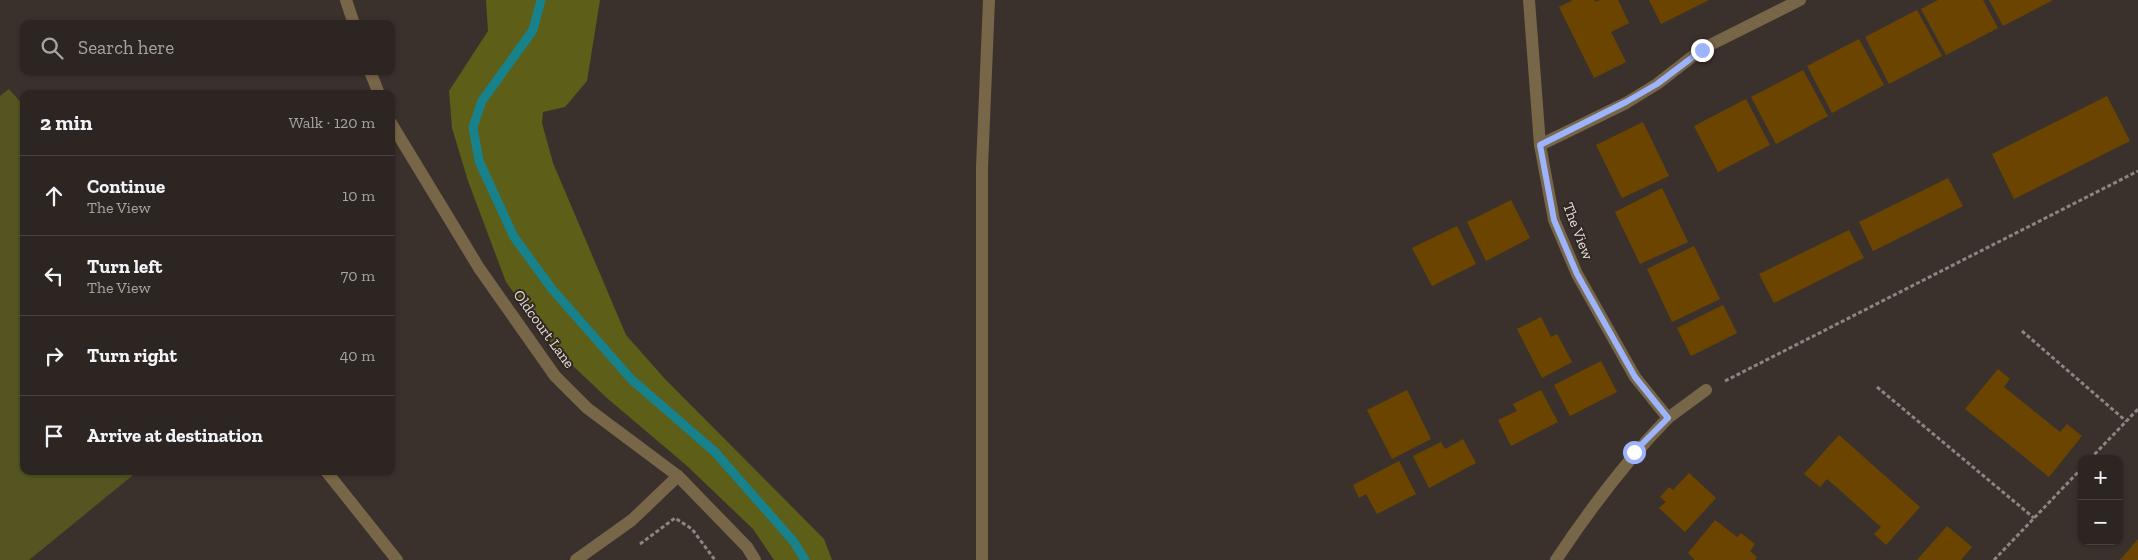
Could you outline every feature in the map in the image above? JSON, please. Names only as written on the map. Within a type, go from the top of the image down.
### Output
[{"type":"street","points":[[346,0],[353,20]]},
{"type":"street","points":[[982,560],[982,167],[988,0]]},
{"type":"street","name":"The View","points":[[1529,0],[1540,145],[1554,220],[1577,274],[1635,377],[1668,418]]},
{"type":"street","points":[[1540,145],[1626,102],[1657,84],[1702,50],[1800,0]]},
{"type":"street","points":[[372,75],[377,90]]},
{"type":"street","name":"Oldcourt Lane","points":[[395,130],[480,268],[555,376],[587,408],[678,476],[747,547],[755,560]]},
{"type":"street","points":[[1556,560],[1605,488],[1634,452],[1668,418],[1706,390]]},
{"type":"street","points":[[329,475],[397,560]]},
{"type":"street","points":[[576,560],[632,520],[678,476]]},
{"type":"path","points":[[1706,390],[2138,171]]},
{"type":"path","points":[[2022,331],[2126,421]]},
{"type":"path","points":[[1877,387],[2034,518]]},
{"type":"path","points":[[2094,455],[2138,409]]},
{"type":"path","points":[[1994,560],[2078,472]]},
{"type":"path","points":[[636,546],[675,518],[692,529],[715,560]]},
{"type":"shaded area","points":[[486,0],[600,0],[587,81],[565,107],[543,112],[542,123],[553,163],[626,335],[665,379],[824,539],[832,560],[774,560],[753,529],[686,465],[608,399],[554,348],[506,282],[468,181],[452,128],[449,91],[488,31]]},
{"type":"shaded area","points":[[9,89],[20,101],[20,475],[133,475],[29,560],[0,560],[0,96]]},
{"type":"building","points":[[1573,0],[1594,0],[1596,2],[1600,0],[1618,0],[1629,23],[1611,32],[1626,62],[1594,78],[1559,7]]},
{"type":"building","points":[[1649,0],[1709,0],[1661,24]]},
{"type":"building","points":[[1938,0],[1983,0],[1998,28],[1946,55],[1921,9]]},
{"type":"building","points":[[1989,0],[2053,0],[2003,26]]},
{"type":"building","points":[[1917,10],[1942,56],[1889,84],[1865,37]]},
{"type":"building","points":[[1859,39],[1884,85],[1832,113],[1807,66]]},
{"type":"building","points":[[1803,70],[1828,116],[1776,144],[1751,97]]},
{"type":"building","points":[[2107,96],[2130,141],[2014,199],[1992,154]]},
{"type":"building","points":[[1746,99],[1770,145],[1718,172],[1694,126]]},
{"type":"building","points":[[1643,122],[1669,176],[1622,198],[1596,145]]},
{"type":"building","points":[[1948,178],[1963,206],[1873,251],[1859,222]]},
{"type":"building","points":[[1662,188],[1688,242],[1640,264],[1615,212]]},
{"type":"building","points":[[1511,200],[1530,238],[1486,261],[1467,222]]},
{"type":"building","points":[[1457,226],[1476,264],[1432,286],[1412,248]]},
{"type":"building","points":[[1849,230],[1864,258],[1774,303],[1759,274]]},
{"type":"building","points":[[1694,246],[1720,299],[1672,322],[1647,269]]},
{"type":"building","points":[[1723,305],[1737,333],[1691,356],[1677,328]]},
{"type":"building","points":[[1541,317],[1551,337],[1557,334],[1572,362],[1542,378],[1517,329]]},
{"type":"building","points":[[1601,361],[1617,392],[1570,416],[1554,385]]},
{"type":"building","points":[[1998,369],[2010,379],[2004,387],[2060,432],[2067,424],[2082,436],[2049,477],[1965,409]]},
{"type":"building","points":[[1407,390],[1431,439],[1392,459],[1367,410]]},
{"type":"building","points":[[1541,390],[1558,422],[1511,446],[1498,420],[1517,411],[1513,404]]},
{"type":"building","points":[[1839,435],[1920,507],[1886,545],[1874,534],[1881,527],[1833,484],[1827,479],[1820,487],[1804,474]]},
{"type":"building","points":[[1463,439],[1476,463],[1429,488],[1413,456],[1441,442],[1445,449]]},
{"type":"building","points":[[1399,461],[1416,494],[1377,514],[1366,494],[1359,498],[1353,485]]},
{"type":"building","points":[[1689,473],[1716,498],[1685,532],[1659,508],[1666,502],[1660,497],[1669,487],[1673,490]]},
{"type":"building","points":[[1715,520],[1737,537],[1741,533],[1755,544],[1750,551],[1757,557],[1755,560],[1695,560],[1688,553]]},
{"type":"building","points":[[1947,526],[1972,547],[1961,560],[1917,560]]},
{"type":"building","points":[[2138,539],[2138,560],[2120,560]]},
{"type":"waterway","points":[[541,0],[533,30],[482,101],[473,127],[479,161],[514,237],[552,289],[631,379],[715,452],[794,542],[805,560]]},
{"type":"route","points":[[1634,452],[1668,418],[1635,377],[1577,274],[1554,220],[1544,176],[1540,145],[1626,102],[1657,84],[1702,50]]}]
